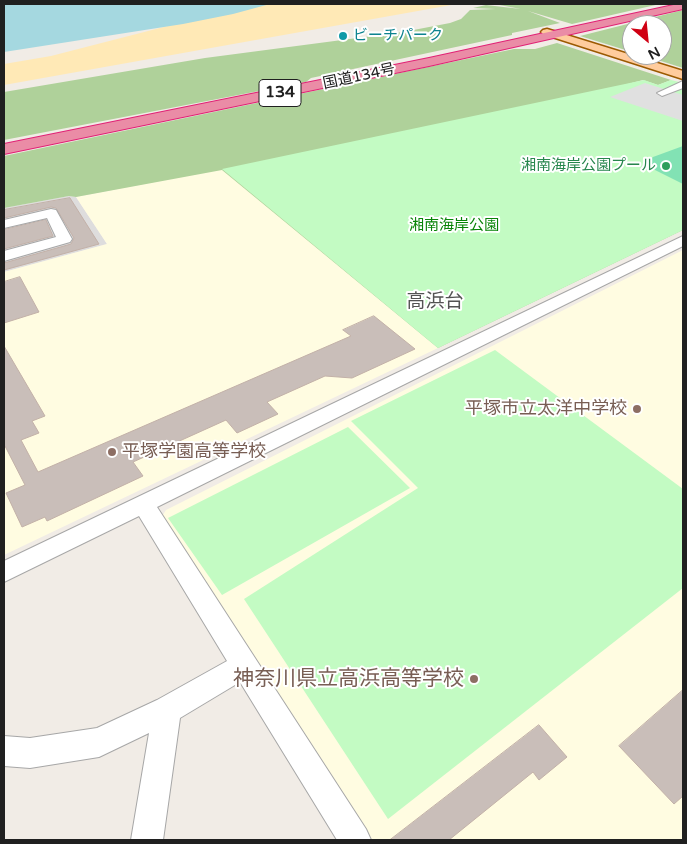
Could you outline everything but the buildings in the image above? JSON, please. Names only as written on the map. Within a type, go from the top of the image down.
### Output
[{"type":"highway","name":"国道134号","points":[[4,143],[551,34],[672,4]]},
{"type":"highway","name":"国道134号","points":[[4,149],[683,6]]},
{"type":"main road","points":[[551,34],[683,75]]},
{"type":"street","points":[[662,93],[683,84]]},
{"type":"street","points":[[4,224],[51,213],[65,239],[4,256]]},
{"type":"street","points":[[4,572],[683,240]]},
{"type":"street","points":[[144,504],[355,840]]},
{"type":"street","points":[[4,751],[30,753],[99,742],[167,710],[244,665]]},
{"type":"street","points":[[147,840],[167,710]]},
{"type":"shaded area","points":[[645,83],[683,95],[683,121],[610,97]]},
{"type":"shaded area","name":"平塚学園高等学校","points":[[222,169],[438,348],[4,555],[4,272],[107,244],[76,197]]},
{"type":"shaded area","points":[[69,196],[76,197],[107,244],[4,272],[4,208]]},
{"type":"shaded area","name":"神奈川県立高浜高等学校","points":[[683,250],[683,840],[369,840],[161,518],[166,510]]},
{"type":"green space","points":[[494,4],[660,4],[572,24],[528,11],[560,23],[311,78],[306,82],[4,140],[4,92],[205,58],[403,32],[450,23],[461,19],[470,10],[496,9],[473,8],[486,5],[521,9]]},
{"type":"green space","points":[[683,10],[683,68],[672,65],[672,15],[663,15]]},
{"type":"green space","points":[[622,25],[622,49],[580,36]]},
{"type":"green space","name":"湘南海岸公園","points":[[557,43],[671,80],[658,85],[643,80],[613,88],[683,230],[438,348],[222,170],[76,197],[69,196],[4,208],[4,156],[514,49],[535,49]]},
{"type":"green space","name":"湘南海岸公園","points":[[644,80],[658,85],[671,80],[683,83],[683,230],[438,348],[222,169]]},
{"type":"green space","name":"湘南海岸公園プール","points":[[683,146],[683,184],[651,168],[649,161],[653,157]]},
{"type":"green space","name":"神奈川県立高浜高等学校","points":[[495,350],[683,489],[683,588],[388,819],[244,599],[418,488],[351,421]]},
{"type":"green space","points":[[348,427],[410,488],[222,595],[168,518]]},
{"type":"sand","points":[[253,4],[457,4],[4,85],[4,64],[51,56]]},
{"type":"water","points":[[4,4],[270,4],[183,24],[4,52]]},
{"type":"place","name":"ビーチパーク","points":[[343,36]]},
{"type":"place","name":"湘南海岸公園プール","points":[[666,166]]},
{"type":"place","name":"平塚市立太洋中学校","points":[[637,409]]},
{"type":"place","name":"平塚学園高等学校","points":[[112,452]]},
{"type":"place","name":"神奈川県立高浜高等学校","points":[[474,679]]},
{"type":"district","name":"高浜台","points":[[435,302]]}]
